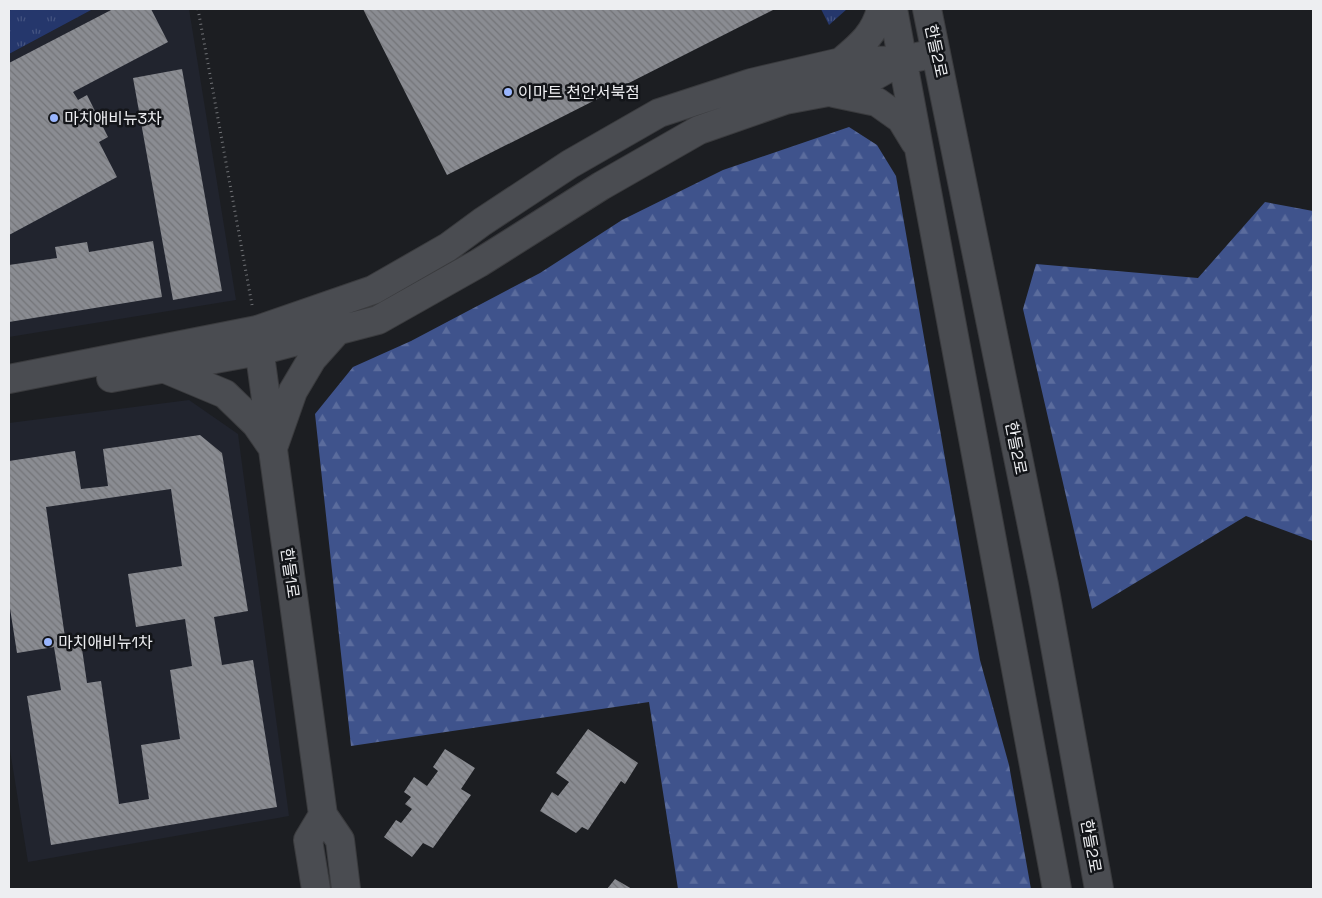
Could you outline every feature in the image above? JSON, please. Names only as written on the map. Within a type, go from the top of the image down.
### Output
[{"type":"street","points":[[841,62],[868,40],[879,20],[881,9]]},
{"type":"street","name":"한들2로","points":[[894,9],[1057,889]]},
{"type":"street","name":"한들2로","points":[[927,9],[1042,576],[1099,889]]},
{"type":"street","points":[[9,396],[163,368],[258,341],[373,290],[448,247],[482,222],[570,164],[659,113],[751,83],[841,62],[903,60],[936,53]]},
{"type":"street","points":[[9,378],[337,331],[378,320],[479,263],[602,186],[699,130],[785,100],[856,87],[903,60]]},
{"type":"street","points":[[828,92],[877,102],[901,119],[919,150]]},
{"type":"street","points":[[273,448],[293,391],[312,359],[337,331]]},
{"type":"street","name":"한들1로","points":[[258,341],[323,815],[340,840],[346,889]]},
{"type":"street","points":[[163,368],[225,394],[256,424],[273,448]]},
{"type":"street","points":[[316,889],[308,840],[323,815]]},
{"type":"path","points":[[198,9],[258,341]]},
{"type":"shaded area","points":[[93,9],[189,9],[236,300],[9,337],[9,54]]},
{"type":"shaded area","points":[[189,400],[238,434],[289,816],[28,862],[9,744],[9,423]]},
{"type":"green space","points":[[12,9],[93,9],[9,54],[9,11]]},
{"type":"green space","points":[[821,9],[847,9],[829,25]]},
{"type":"green space","points":[[849,127],[877,145],[896,176],[980,660],[1009,765],[1031,889],[678,889],[649,702],[351,746],[315,414],[353,367],[411,341],[540,273],[622,220],[723,170]]},
{"type":"green space","points":[[1265,202],[1313,211],[1313,541],[1246,516],[1092,609],[1023,309],[1036,264],[1198,278]]},
{"type":"building","name":"마치애비뉴3차","points":[[113,9],[151,9],[168,42],[73,92],[78,100],[87,95],[108,137],[99,142],[117,177],[9,235],[9,63]]},
{"type":"building","name":"이마트 천안서북점","points":[[363,9],[775,9],[447,175]]},
{"type":"building","points":[[182,69],[222,291],[173,300],[133,78]]},
{"type":"building","points":[[153,241],[162,297],[9,322],[9,265],[57,258],[55,247],[87,242],[89,252]]},
{"type":"building","name":"마치애비뉴1차","points":[[200,435],[222,453],[248,611],[214,617],[222,665],[253,660],[277,807],[51,845],[27,696],[61,690],[54,647],[17,653],[9,602],[9,461],[75,451],[81,489],[108,486],[103,449]],"holes":[[[171,489],[182,566],[128,574],[136,627],[185,619],[192,666],[170,670],[180,739],[141,745],[149,799],[119,804],[101,681],[87,683],[80,635],[65,637],[46,507]]]},
{"type":"building","points":[[588,729],[638,763],[625,784],[621,781],[588,830],[582,827],[576,833],[540,811],[552,792],[558,796],[569,782],[556,773]]},
{"type":"building","points":[[445,749],[475,768],[461,789],[471,795],[433,848],[423,843],[412,857],[384,837],[396,820],[401,823],[412,809],[405,804],[411,797],[404,792],[414,777],[427,786],[438,771],[433,767]]},
{"type":"building","points":[[615,879],[632,889],[607,889]]},
{"type":"place","name":"이마트 천안서북점","points":[[508,92]]},
{"type":"place","name":"마치애비뉴3차","points":[[54,118]]},
{"type":"place","name":"마치애비뉴1차","points":[[48,642]]}]
